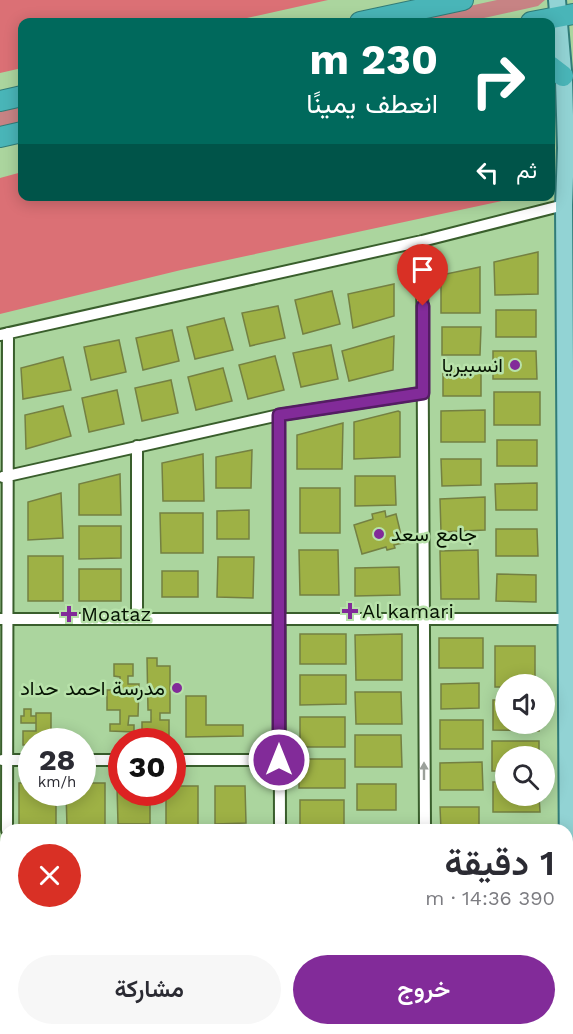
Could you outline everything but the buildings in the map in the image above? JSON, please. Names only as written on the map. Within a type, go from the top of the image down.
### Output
[{"type":"highway","points":[[379,18],[463,0]]},
{"type":"highway","points":[[542,18],[563,10]]},
{"type":"highway","points":[[0,101],[18,97]]},
{"type":"highway","points":[[0,137],[18,133]]},
{"type":"main road","points":[[563,10],[557,71],[566,148],[564,205],[568,824]]},
{"type":"street","points":[[7,824],[3,760],[4,334],[422,241],[564,205]]},
{"type":"street","points":[[422,241],[425,824]]},
{"type":"street","points":[[4,477],[279,415],[423,393]]},
{"type":"street","points":[[279,415],[279,824]]},
{"type":"street","points":[[136,619],[137,446]]},
{"type":"street","points":[[4,619],[567,619]]},
{"type":"street","points":[[186,760],[279,760]]},
{"type":"shaded area","points":[[0,0],[328,0],[247,18],[18,18],[18,69],[0,73]]},
{"type":"shaded area","points":[[497,0],[545,0],[538,6],[484,18],[414,18]]},
{"type":"shaded area","points":[[18,107],[18,123],[0,127],[0,112]]},
{"type":"shaded area","points":[[18,173],[18,201],[502,201],[181,270],[0,314],[0,178]]},
{"type":"place","name":"انسبيريا","points":[[515,365]]},
{"type":"place","name":"جامع سعد","points":[[379,534]]},
{"type":"place","name":"Al kamari","points":[[350,611]]},
{"type":"place","name":"Moataz","points":[[69,614]]},
{"type":"place","name":"مدرسة احمد حداد","points":[[177,688]]},
{"type":"route","points":[[279,760],[279,415],[423,393],[423,306]]}]
